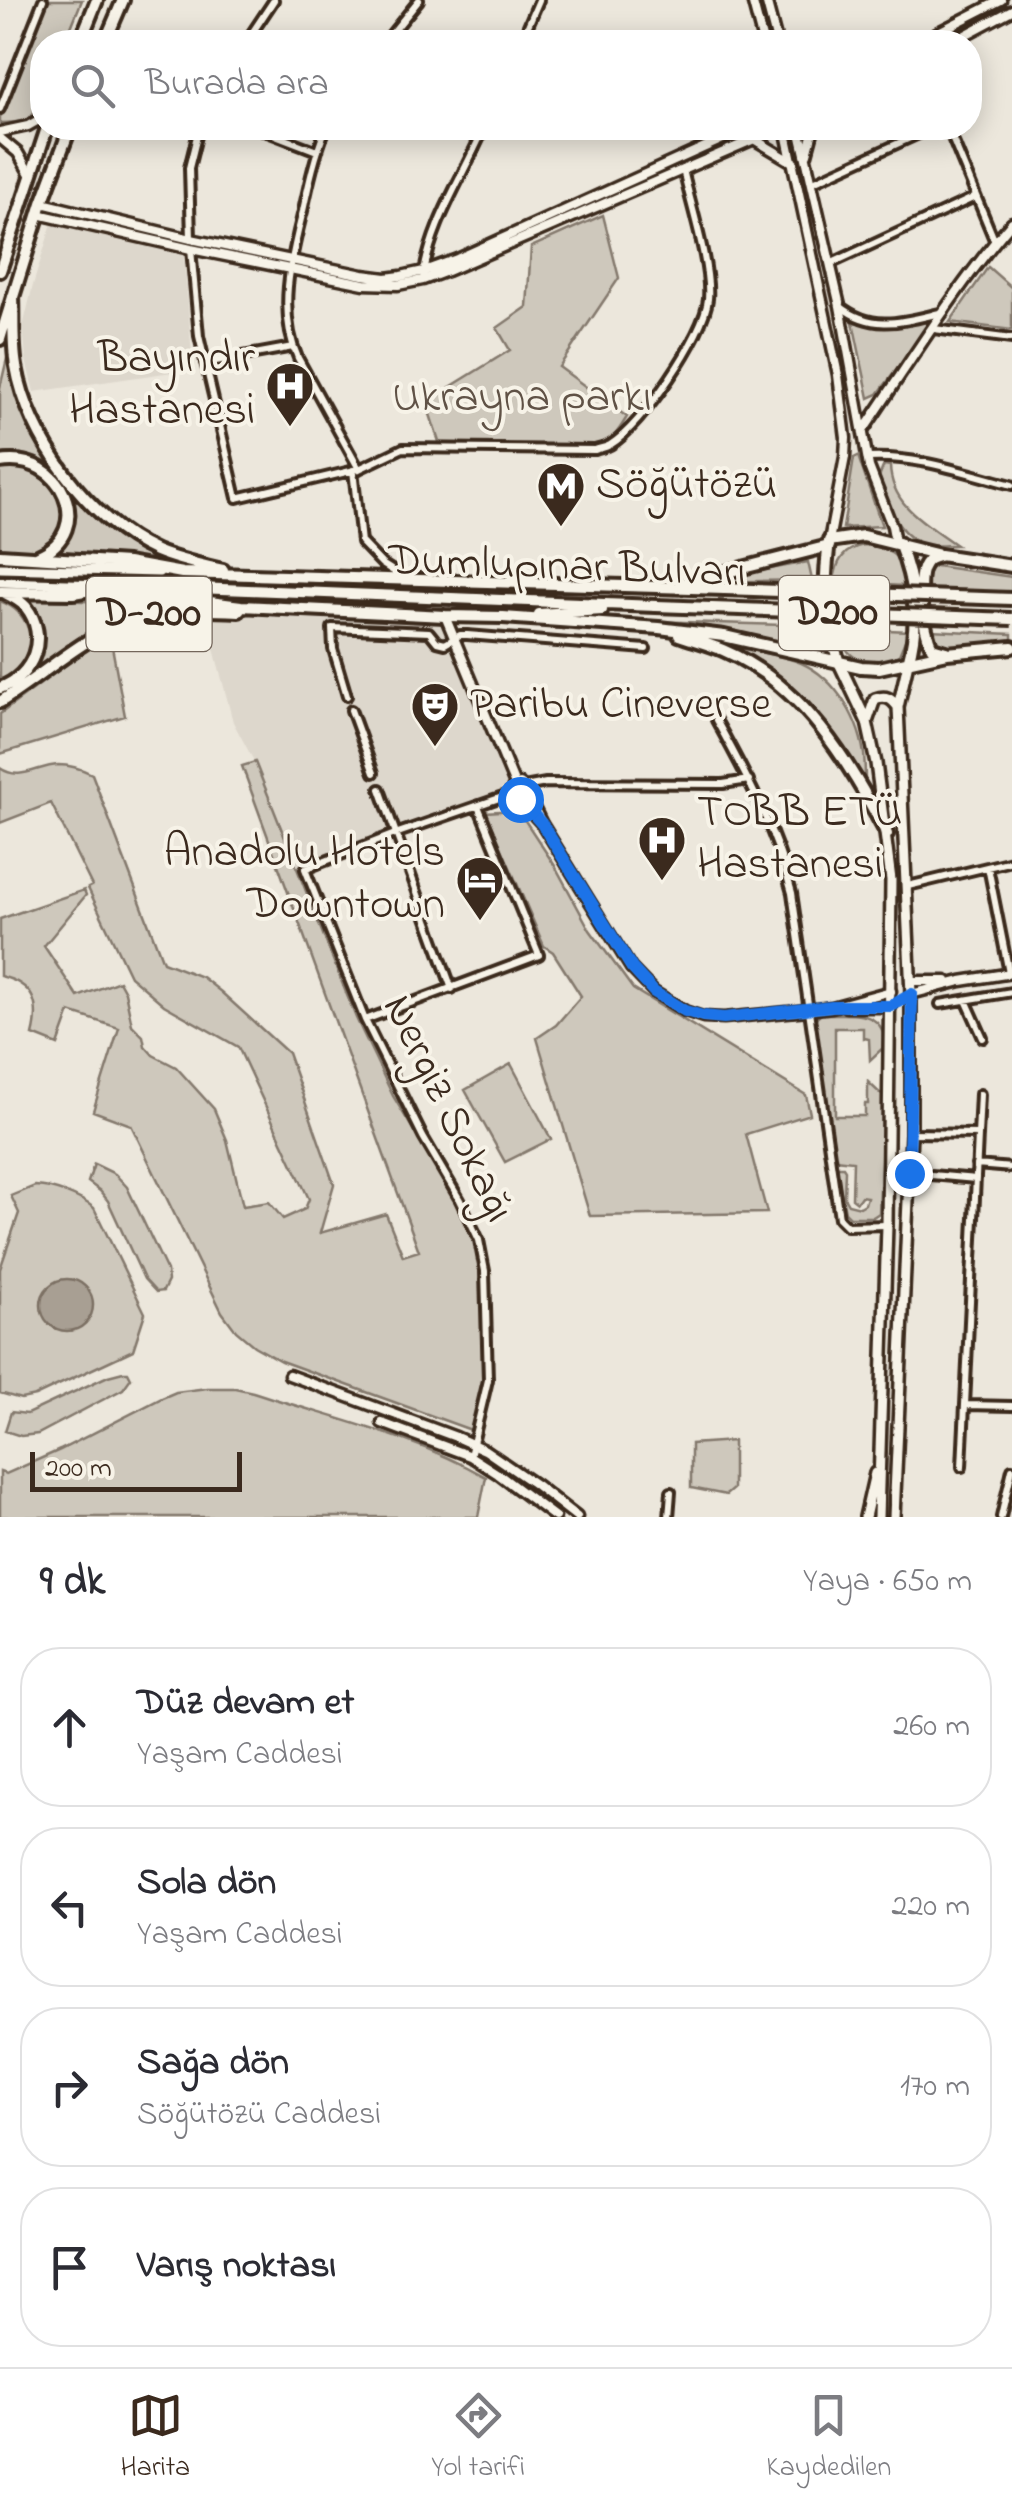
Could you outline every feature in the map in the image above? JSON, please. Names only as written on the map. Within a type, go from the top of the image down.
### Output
[{"type":"highway","points":[[85,30],[97,0]]},
{"type":"highway","points":[[110,30],[123,0]]},
{"type":"highway","points":[[0,271],[4,241],[43,140]]},
{"type":"highway","points":[[0,339],[66,140]]},
{"type":"highway","points":[[13,296],[16,369],[26,400],[50,450],[81,495],[124,533],[155,550],[244,575]]},
{"type":"highway","points":[[0,462],[20,460],[38,465],[56,480],[64,496],[68,515],[60,541],[34,556]]},
{"type":"highway","name":"Dumlupınar Bulvarı","points":[[666,588],[863,536],[940,555],[1012,566]]},
{"type":"highway","points":[[829,543],[825,604],[839,663]]},
{"type":"highway","points":[[897,543],[912,582],[916,607],[908,663]]},
{"type":"highway","points":[[940,555],[930,559],[921,573],[922,605],[932,648],[947,652]]},
{"type":"highway","name":"Dumlupınar Bulvarı","points":[[0,556],[127,563],[182,573],[1012,599]]},
{"type":"highway","name":"Dumlupınar Bulvarı","points":[[2,589],[73,593],[120,585],[1012,620]]},
{"type":"highway","points":[[149,587],[186,599],[241,606],[659,628],[724,636],[839,663],[879,668],[947,652],[1012,647]]},
{"type":"highway","points":[[0,688],[14,682],[28,668],[38,644],[36,623],[26,607],[2,589]]},
{"type":"highway","points":[[503,617],[656,606]]},
{"type":"highway","name":"D-200","points":[[0,702],[66,654],[139,617],[172,610],[284,613],[323,608]]},
{"type":"highway","points":[[659,628],[725,651],[754,667],[811,715],[840,750],[886,834]]},
{"type":"main road","points":[[752,0],[760,30]]},
{"type":"main road","points":[[766,0],[775,30]]},
{"type":"main road","points":[[942,30],[1001,0]]},
{"type":"main road","points":[[974,30],[1012,10]]},
{"type":"main road","points":[[30,125],[0,135],[18,153],[31,176]]},
{"type":"main road","points":[[423,276],[720,140]]},
{"type":"main road","points":[[40,208],[383,286],[423,276],[747,140]]},
{"type":"main road","points":[[756,140],[794,162]]},
{"type":"main road","points":[[786,140],[838,375],[846,438],[829,543]]},
{"type":"main road","points":[[802,140],[840,306],[868,458],[897,543]]},
{"type":"main road","points":[[806,158],[811,140]]},
{"type":"main road","points":[[680,158],[682,169]]},
{"type":"main road","points":[[863,430],[1012,222]]},
{"type":"main road","points":[[0,568],[182,573]]},
{"type":"main road","points":[[445,616],[519,792],[632,968],[654,992],[685,1011],[714,1017],[832,1006],[911,982],[960,982]]},
{"type":"main road","points":[[839,663],[868,722],[891,880],[887,1225],[878,1517]]},
{"type":"main road","points":[[894,1517],[910,1133],[912,994],[898,707],[908,663]]},
{"type":"main road","points":[[868,722],[875,699],[888,698],[898,707]]},
{"type":"main road","points":[[832,1006],[891,1006],[912,994],[1010,973]]},
{"type":"main road","points":[[289,1374],[474,1445],[502,1460],[577,1517]]},
{"type":"main road","points":[[368,1418],[372,1406]]},
{"type":"main road","points":[[382,1423],[470,1456],[555,1517]]},
{"type":"main road","points":[[866,1517],[880,1451]]},
{"type":"street","points":[[31,30],[43,0]]},
{"type":"street","points":[[254,30],[274,0]]},
{"type":"street","points":[[394,30],[418,0]]},
{"type":"street","points":[[526,30],[538,1]]},
{"type":"street","points":[[0,109],[30,33]]},
{"type":"street","points":[[196,140],[189,168],[198,330],[236,498],[356,470],[403,448],[595,450],[610,445],[635,422],[680,362],[708,301],[703,257],[682,169]]},
{"type":"street","points":[[289,140],[317,151]]},
{"type":"street","points":[[321,140],[290,264],[288,303],[293,347],[356,470],[361,542],[406,580]]},
{"type":"street","points":[[423,276],[433,236],[478,140]]},
{"type":"street","points":[[810,183],[905,140]]},
{"type":"street","points":[[953,140],[995,242]]},
{"type":"street","points":[[830,264],[975,196]]},
{"type":"street","points":[[840,306],[853,317],[872,323],[945,312]]},
{"type":"street","points":[[934,329],[1012,339]]},
{"type":"street","points":[[205,363],[293,347]]},
{"type":"street","points":[[868,458],[909,459],[1012,485]]},
{"type":"street","points":[[347,696],[333,649],[332,628],[429,632],[445,644],[467,634],[646,649]]},
{"type":"street","points":[[351,710],[374,773]]},
{"type":"street","points":[[716,720],[749,780],[779,846],[790,882],[840,1220],[847,1226],[887,1225]]},
{"type":"street","points":[[394,834],[546,782],[722,784],[749,780]]},
{"type":"street","points":[[380,789],[452,989]]},
{"type":"street","points":[[365,1020],[539,956],[478,806]]},
{"type":"street","name":"Nergiz Sokağı","points":[[394,834],[305,869],[365,1020],[479,1240],[485,1271],[488,1380],[470,1456]]},
{"type":"street","points":[[908,886],[1012,861]]},
{"type":"street","points":[[988,867],[1010,973]]},
{"type":"street","points":[[940,1004],[1012,992]]},
{"type":"street","points":[[966,1000],[983,1038]]},
{"type":"street","points":[[962,1467],[980,1094]]},
{"type":"street","points":[[910,1133],[978,1134]]},
{"type":"street","points":[[976,1166],[1012,1168]]},
{"type":"street","points":[[909,1173],[976,1179]]},
{"type":"street","points":[[967,1405],[1012,1406]]},
{"type":"street","points":[[1001,1517],[1012,1469]]},
{"type":"street","points":[[669,1517],[671,1492]]},
{"type":"shaded area","points":[[52,223],[184,253],[193,369],[34,392],[23,327]]},
{"type":"shaded area","points":[[204,610],[445,616],[515,785],[501,793],[511,794],[299,871],[255,763],[233,722]]},
{"type":"shaded area","points":[[67,1279],[86,1286],[93,1305],[86,1324],[67,1331],[48,1324],[41,1305],[48,1286]]},
{"type":"green space","points":[[48,0],[82,0],[70,30],[36,30]]},
{"type":"green space","points":[[30,44],[30,116],[0,123]]},
{"type":"green space","name":"Ukrayna parkı","points":[[603,215],[619,278],[559,367],[627,417],[620,428],[609,440],[592,447],[440,445],[426,402],[510,350],[497,328],[527,307],[531,247]]},
{"type":"green space","points":[[988,267],[1012,288],[1012,330],[950,322]]},
{"type":"green space","points":[[853,322],[882,326],[929,322],[878,394],[869,398]]},
{"type":"green space","points":[[9,350],[26,412],[55,468],[29,455],[0,454],[0,388]]},
{"type":"green space","points":[[858,456],[882,526],[843,528],[854,458]]},
{"type":"green space","points":[[884,465],[890,466],[897,492],[912,513],[956,545],[923,544],[906,533],[893,517],[878,479]]},
{"type":"green space","points":[[10,467],[41,477],[59,502],[60,529],[53,540],[40,548],[0,549],[0,469]]},
{"type":"green space","points":[[67,485],[108,526],[157,559],[58,552],[73,520]]},
{"type":"green space","points":[[864,545],[882,548],[897,557],[903,568],[904,586],[834,582],[842,558]]},
{"type":"green space","points":[[808,562],[812,580],[698,582]]},
{"type":"green space","points":[[936,566],[1012,577],[1012,593],[925,589],[927,570]]},
{"type":"green space","points":[[30,599],[161,604],[84,635],[36,671],[42,635]]},
{"type":"green space","points":[[0,601],[24,620],[30,648],[21,668],[0,682]]},
{"type":"green space","points":[[650,621],[817,626],[819,638],[814,650]]},
{"type":"green space","points":[[841,628],[909,631],[899,655],[869,662],[847,649]]},
{"type":"green space","points":[[930,630],[1012,634],[1012,645],[949,650],[934,644]]},
{"type":"green space","points":[[110,636],[125,716],[0,754],[0,714]]},
{"type":"green space","points":[[717,645],[793,660],[820,674],[841,697],[856,725],[864,754],[865,785],[834,736],[809,707]]},
{"type":"green space","points":[[255,762],[356,1018],[393,1096],[458,1205],[477,1247],[485,1378],[471,1430],[281,1361],[236,1331],[222,1312],[131,1125],[93,1111],[119,1028],[70,1012],[58,1045],[33,1035],[36,1014],[32,997],[21,984],[0,976],[0,919],[84,890],[86,895],[44,946],[78,997],[119,981],[132,1025],[143,1036],[145,1046],[176,1067],[214,1109],[227,1140],[243,1206],[269,1202],[283,1219],[305,1209],[309,1199],[238,1047],[164,1005],[130,976],[51,803],[0,823],[0,768],[15,774],[58,765],[84,770],[92,774],[163,962],[202,977],[288,1053],[334,1184],[320,1233],[386,1214],[403,1256],[419,1251],[242,766]]},
{"type":"green space","points":[[515,810],[555,866],[590,930],[633,989],[806,1095],[810,1114],[746,1134],[767,1213],[590,1216],[537,1038],[556,1025],[581,996],[553,952],[544,946],[486,812]]},
{"type":"green space","points":[[821,1014],[864,1016],[879,1025],[883,1033],[885,1046],[870,1060],[869,1039],[863,1038],[863,1028],[835,1028],[835,1116],[865,1116],[868,1082],[884,1097],[879,1213],[873,1217],[850,1217],[845,1212],[836,1167],[845,1170],[844,1197],[848,1204],[860,1207],[867,1197],[861,1196],[857,1202],[852,1198],[853,1161],[835,1159],[811,1023]]},
{"type":"green space","points":[[511,1064],[551,1139],[505,1162],[465,1090]]},
{"type":"green space","points":[[94,1164],[115,1174],[127,1187],[167,1271],[163,1291],[156,1292],[144,1279],[108,1201],[88,1182]]},
{"type":"green space","points":[[35,1186],[66,1193],[94,1208],[145,1313],[133,1350],[21,1399],[0,1393],[0,1269],[19,1213],[11,1196]]},
{"type":"green space","points":[[123,1372],[131,1378],[123,1389],[38,1434],[21,1436],[5,1431],[11,1412],[27,1414]]},
{"type":"green space","points":[[207,1388],[253,1392],[401,1439],[459,1463],[486,1477],[478,1517],[0,1517],[0,1472],[6,1474],[60,1450],[176,1392]]},
{"type":"green space","points":[[733,1441],[733,1489],[726,1495],[691,1488],[691,1444]]},
{"type":"place","name":"Bayındır Hastanesi","points":[[290,428]]},
{"type":"place","name":"Söğütözü","points":[[561,528]]},
{"type":"place","name":"Paribu Cineverse","points":[[435,748]]},
{"type":"place","name":"TOBB ETÜ Hastanesi","points":[[662,882]]},
{"type":"place","name":"Anadolu Hotels Downtown","points":[[480,922]]},
{"type":"route","points":[[520,799],[542,824],[632,968],[654,992],[685,1011],[724,1018],[832,1006],[891,1006],[912,994],[909,1173]]}]
